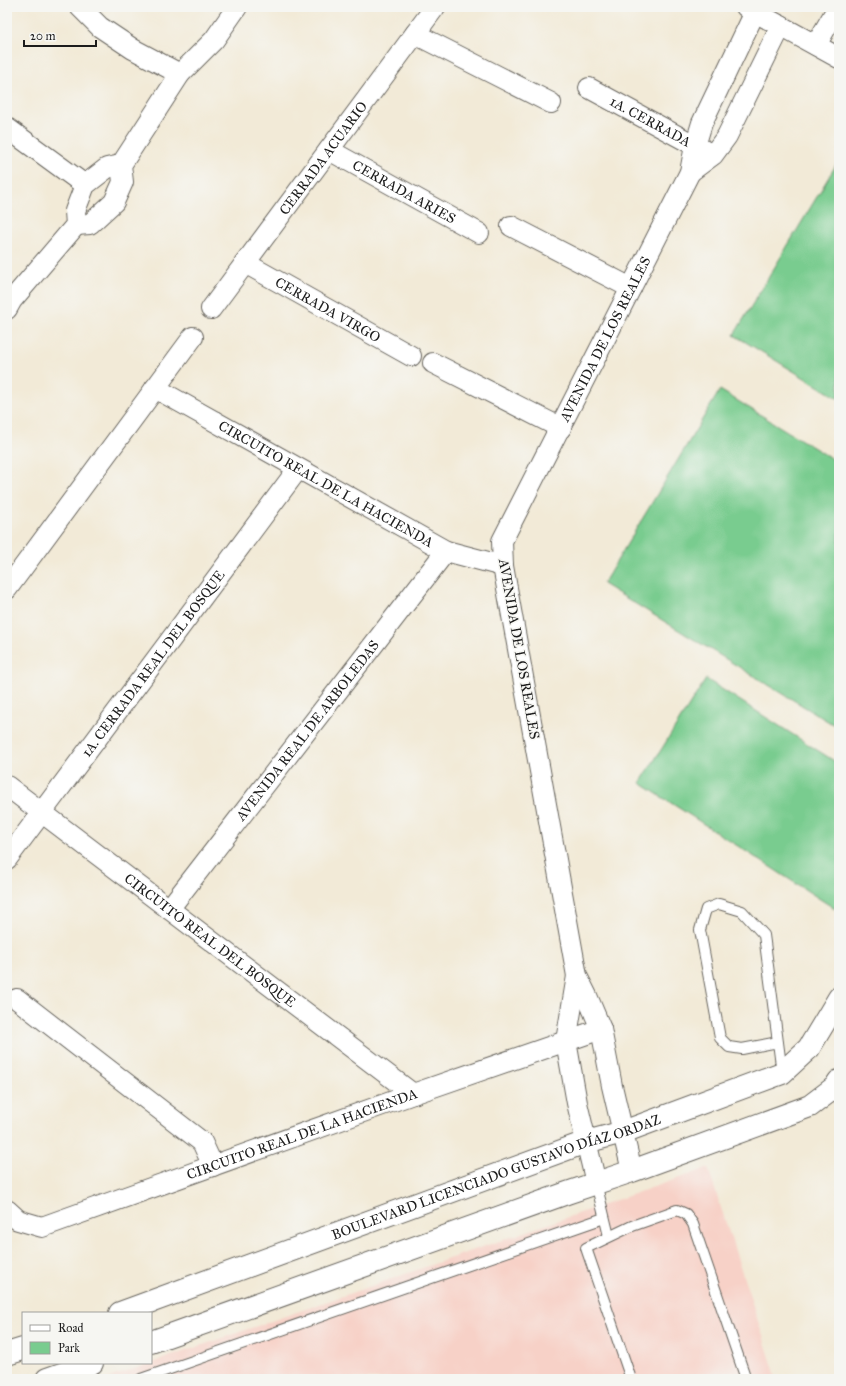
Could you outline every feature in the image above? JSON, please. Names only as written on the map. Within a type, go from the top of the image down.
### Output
[{"type":"street","points":[[80,7],[100,27],[128,46],[180,74]]},
{"type":"street","points":[[9,302],[76,225],[90,224],[114,202],[123,182],[121,165],[180,74],[214,40],[237,7]]},
{"type":"street","name":"CERRADA ACUARIO","points":[[210,309],[435,7]]},
{"type":"street","points":[[816,45],[838,7]]},
{"type":"street","points":[[751,9],[839,58]]},
{"type":"street","name":"AVENIDA DE LOS REALES","points":[[632,1171],[601,1029],[577,976],[503,566],[502,541],[561,428],[690,172],[694,146],[702,123],[751,9]]},
{"type":"street","name":"AVENIDA DE LOS REALES","points":[[690,172],[713,155],[727,136],[781,26]]},
{"type":"street","points":[[415,34],[551,103]]},
{"type":"street","name":"1A. CERRADA","points":[[589,88],[713,155]]},
{"type":"street","points":[[7,128],[85,185]]},
{"type":"street","name":"CERRADA ARIES","points":[[328,150],[479,233]]},
{"type":"street","points":[[76,225],[75,211],[85,185],[107,168],[121,165]]},
{"type":"street","points":[[511,226],[631,288]]},
{"type":"street","name":"CERRADA VIRGO","points":[[245,263],[410,356]]},
{"type":"street","points":[[7,590],[194,337]]},
{"type":"street","points":[[434,363],[561,428]]},
{"type":"street","name":"CIRCUITO REAL DE LA HACIENDA","points":[[156,388],[446,551],[503,566]]},
{"type":"street","name":"1A. CERRADA REAL DEL BOSQUE","points":[[7,859],[298,469]]},
{"type":"street","name":"AVENIDA REAL DE ARBOLEDAS","points":[[169,910],[446,551]]},
{"type":"street","name":"CIRCUITO REAL DEL BOSQUE","points":[[7,786],[412,1094]]},
{"type":"street","name":"AVENIDA DE LOS REALES","points":[[577,976],[566,1041],[575,1096],[596,1183]]},
{"type":"street","name":"BOULEVARD LICENCIADO GUSTAVO DÍAZ ORDAZ","points":[[123,1312],[586,1142],[623,1132],[782,1073],[809,1048],[839,998]]},
{"type":"street","points":[[17,999],[202,1142],[213,1166]]},
{"type":"street","name":"CIRCUITO REAL DE LA HACIENDA","points":[[7,1210],[18,1220],[42,1227],[412,1094],[601,1029]]},
{"type":"street","points":[[152,1342],[810,1106],[838,1084]]},
{"type":"street","points":[[7,1354],[22,1348]]},
{"type":"street","points":[[47,1379],[89,1364]]},
{"type":"lane","points":[[778,1042],[742,1049],[729,1047],[720,1038],[700,930],[706,909],[719,904],[742,911],[764,935],[778,1042],[782,1073]]},
{"type":"lane","points":[[596,1183],[609,1236]]},
{"type":"lane","points":[[631,1379],[586,1248],[632,1226],[677,1210],[686,1214],[692,1224],[746,1379]]},
{"type":"lane","points":[[141,1379],[604,1218]]},
{"type":"shaded area","points":[[708,1168],[777,1379],[106,1379]]},
{"type":"green space","points":[[839,160],[839,399],[734,335]]},
{"type":"green space","points":[[720,390],[839,463],[839,728],[603,584]]},
{"type":"green space","points":[[706,679],[839,764],[839,907],[837,910],[640,783]]}]
